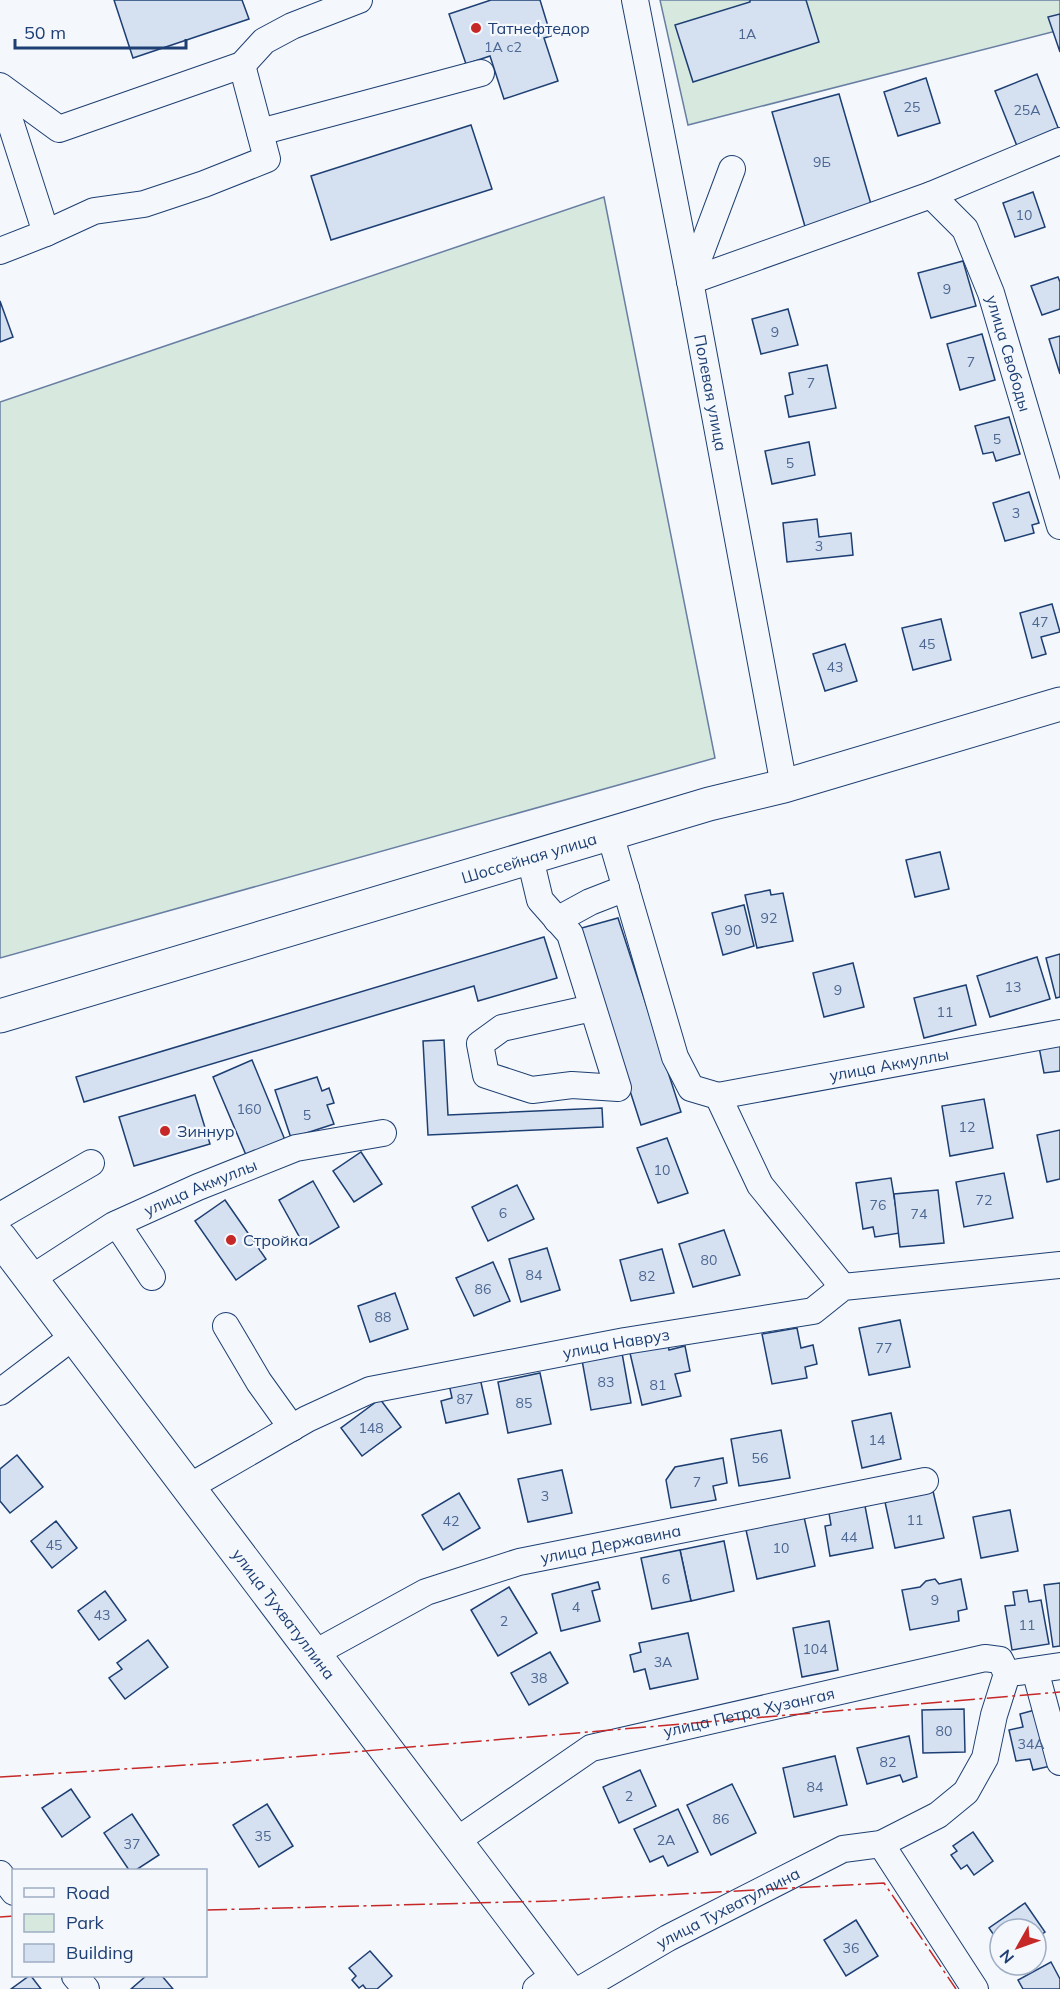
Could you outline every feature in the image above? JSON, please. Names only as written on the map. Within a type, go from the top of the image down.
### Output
[{"type":"main road","name":"Шоссейная улица","points":[[0,1016],[709,804],[784,786],[1060,704]]},
{"type":"main road","name":"улица Тухватуллина","points":[[0,1238],[456,1841],[560,1985]]},
{"type":"street","points":[[0,88],[59,129],[242,65],[264,40],[292,26],[359,0]]},
{"type":"street","name":"Полевая улица","points":[[635,0],[784,786]]},
{"type":"street","points":[[0,251],[94,211],[144,204],[204,184],[267,159],[242,65]]},
{"type":"street","points":[[260,132],[481,73]]},
{"type":"street","points":[[0,88],[46,233]]},
{"type":"street","points":[[690,281],[931,195],[1060,141]]},
{"type":"street","points":[[690,281],[732,169]]},
{"type":"street","name":"улица Свободы","points":[[931,195],[965,229],[991,293],[1060,526]]},
{"type":"street","points":[[610,834],[675,1057],[691,1088],[718,1096],[760,1185],[843,1287],[1060,1265]]},
{"type":"street","points":[[530,858],[540,900],[570,934],[618,1088],[572,1085],[532,1090],[486,1075],[480,1044],[502,1028],[592,1008]]},
{"type":"street","points":[[557,920],[590,902],[626,888]]},
{"type":"street","name":"улица Акмуллы","points":[[718,1096],[1060,1034]]},
{"type":"street","name":"улица Акмуллы","points":[[32,1278],[117,1224],[198,1187],[296,1148],[383,1133]]},
{"type":"street","points":[[0,1216],[91,1163]]},
{"type":"street","points":[[117,1224],[152,1276]]},
{"type":"street","name":"улица Навруз","points":[[189,1487],[307,1419],[370,1390],[625,1341],[813,1311],[843,1287]]},
{"type":"street","points":[[226,1326],[259,1382],[292,1428]]},
{"type":"street","points":[[0,1392],[74,1336]]},
{"type":"street","name":"улица Державина","points":[[313,1654],[426,1592],[519,1562],[925,1481]]},
{"type":"street","name":"улица Петра Хузангая","points":[[456,1841],[591,1748],[985,1658],[1000,1660],[1007,1674]]},
{"type":"street","points":[[1007,1674],[1048,1668],[1060,1762]]},
{"type":"street","name":"улица Тухватуллина","points":[[560,1985],[668,1938],[843,1849],[881,1844],[938,1815],[966,1792],[986,1758],[994,1715],[1007,1674]]},
{"type":"street","points":[[881,1844],[975,1989]]},
{"type":"street","points":[[0,1874],[12,1889]]},
{"type":"street","points":[[76,1977],[86,1989]]},
{"type":"green space","points":[[660,0],[1060,0],[1060,30],[688,125]]},
{"type":"green space","points":[[604,197],[715,758],[0,958],[0,402]]},
{"type":"building","points":[[114,0],[242,0],[249,19],[133,58]]},
{"type":"building","points":[[491,0],[540,0],[551,36],[544,38],[558,81],[504,99],[490,56],[466,64],[449,14]]},
{"type":"building","points":[[750,0],[806,0],[819,42],[693,82],[675,25],[750,2]]},
{"type":"building","points":[[1060,14],[1060,52],[1048,17]]},
{"type":"building","points":[[1037,74],[1059,130],[1017,146],[995,91]]},
{"type":"building","points":[[926,78],[940,123],[898,136],[884,92]]},
{"type":"building","points":[[839,94],[873,211],[806,230],[772,112]]},
{"type":"building","points":[[471,125],[492,189],[331,240],[311,176]]},
{"type":"building","points":[[1033,192],[1045,227],[1015,237],[1003,203]]},
{"type":"building","points":[[963,261],[976,306],[931,318],[918,273]]},
{"type":"building","points":[[1058,277],[1060,309],[1042,315],[1031,286]]},
{"type":"building","points":[[0,301],[13,337],[0,342]]},
{"type":"building","points":[[788,309],[798,345],[761,354],[752,319]]},
{"type":"building","points":[[982,334],[995,380],[960,390],[947,344]]},
{"type":"building","points":[[1060,336],[1060,374],[1049,339]]},
{"type":"building","points":[[827,365],[836,408],[789,417],[785,396],[793,394],[789,373]]},
{"type":"building","points":[[1009,417],[1020,454],[996,461],[993,452],[983,454],[975,426]]},
{"type":"building","points":[[809,442],[815,475],[772,484],[765,451]]},
{"type":"building","points":[[1029,492],[1039,523],[1032,525],[1034,533],[1005,541],[993,503]]},
{"type":"building","points":[[817,519],[819,537],[851,533],[853,555],[787,562],[783,523]]},
{"type":"building","points":[[1052,604],[1060,632],[1041,637],[1046,654],[1032,658],[1020,613]]},
{"type":"building","points":[[941,619],[951,660],[913,670],[902,628]]},
{"type":"building","points":[[845,644],[857,681],[825,691],[813,654]]},
{"type":"building","points":[[940,852],[949,889],[915,897],[906,860]]},
{"type":"building","points":[[770,890],[771,895],[783,893],[793,941],[757,948],[745,895]]},
{"type":"building","points":[[744,905],[754,946],[723,955],[712,913]]},
{"type":"building","points":[[618,918],[681,1112],[641,1125],[578,929]]},
{"type":"building","points":[[544,937],[557,978],[478,1001],[474,986],[84,1102],[76,1077]]},
{"type":"building","points":[[1060,954],[1060,997],[1056,998],[1046,958]]},
{"type":"building","points":[[1037,957],[1050,999],[990,1017],[977,976]]},
{"type":"building","points":[[853,963],[864,1007],[824,1017],[813,973]]},
{"type":"building","points":[[966,985],[976,1025],[924,1038],[914,998]]},
{"type":"building","points":[[444,1040],[448,1115],[602,1108],[603,1127],[428,1135],[423,1041]]},
{"type":"building","points":[[1060,1043],[1060,1071],[1044,1073],[1039,1047]]},
{"type":"building","points":[[252,1060],[285,1140],[246,1155],[213,1077]]},
{"type":"building","points":[[317,1077],[322,1091],[329,1088],[334,1103],[327,1105],[334,1124],[291,1138],[275,1090]]},
{"type":"building","name":"Зиннур","points":[[195,1095],[210,1144],[134,1166],[119,1117]]},
{"type":"building","points":[[984,1099],[993,1148],[950,1156],[942,1106]]},
{"type":"building","points":[[1060,1130],[1060,1179],[1047,1182],[1037,1135]]},
{"type":"building","points":[[667,1138],[688,1193],[658,1203],[637,1148]]},
{"type":"building","points":[[361,1152],[382,1184],[354,1202],[333,1171]]},
{"type":"building","points":[[1004,1173],[1013,1218],[964,1227],[956,1182]]},
{"type":"building","points":[[891,1178],[900,1233],[875,1237],[873,1227],[863,1229],[856,1183]]},
{"type":"building","points":[[313,1181],[339,1227],[305,1247],[279,1200]]},
{"type":"building","points":[[517,1185],[534,1219],[488,1241],[472,1207]]},
{"type":"building","points":[[938,1190],[944,1243],[900,1247],[894,1194]]},
{"type":"building","name":"Стройка","points":[[225,1200],[266,1259],[236,1280],[195,1221]]},
{"type":"building","points":[[724,1230],[740,1275],[693,1287],[679,1244]]},
{"type":"building","points":[[547,1248],[560,1290],[521,1302],[509,1259]]},
{"type":"building","points":[[662,1249],[674,1293],[631,1301],[620,1260]]},
{"type":"building","points":[[493,1262],[510,1301],[474,1316],[456,1278]]},
{"type":"building","points":[[395,1293],[408,1329],[370,1342],[358,1306]]},
{"type":"building","points":[[900,1320],[910,1367],[869,1375],[859,1328]]},
{"type":"building","points":[[797,1328],[801,1348],[813,1345],[817,1364],[805,1367],[807,1378],[772,1384],[762,1334]]},
{"type":"building","points":[[668,1344],[669,1350],[685,1346],[690,1371],[675,1374],[681,1396],[642,1405],[630,1353]]},
{"type":"building","points":[[622,1353],[631,1403],[591,1410],[582,1360]]},
{"type":"building","points":[[540,1373],[551,1424],[508,1433],[498,1382]]},
{"type":"building","points":[[480,1378],[488,1414],[446,1423],[441,1401],[452,1398],[449,1384]]},
{"type":"building","points":[[380,1399],[401,1427],[362,1456],[341,1428]]},
{"type":"building","points":[[891,1413],[901,1459],[862,1468],[852,1421]]},
{"type":"building","points":[[781,1430],[790,1478],[739,1486],[731,1439]]},
{"type":"building","points":[[17,1455],[43,1487],[10,1513],[0,1501],[0,1469]]},
{"type":"building","points":[[723,1458],[727,1483],[713,1486],[716,1500],[671,1508],[666,1480],[675,1467]]},
{"type":"building","points":[[562,1470],[572,1513],[528,1522],[518,1479]]},
{"type":"building","points":[[933,1491],[944,1538],[895,1548],[885,1502]]},
{"type":"building","points":[[459,1493],[480,1528],[443,1550],[422,1515]]},
{"type":"building","points":[[865,1506],[873,1548],[830,1556],[825,1526],[831,1525],[829,1513]]},
{"type":"building","points":[[1010,1510],[1018,1551],[981,1558],[973,1517]]},
{"type":"building","points":[[804,1517],[815,1566],[757,1579],[746,1530]]},
{"type":"building","points":[[56,1521],[77,1548],[52,1568],[31,1541]]},
{"type":"building","points":[[724,1541],[734,1591],[691,1601],[680,1550]]},
{"type":"building","points":[[680,1550],[691,1601],[652,1609],[641,1558]]},
{"type":"building","points":[[935,1579],[939,1584],[961,1579],[967,1609],[958,1611],[959,1621],[910,1630],[902,1590],[920,1587],[926,1581]]},
{"type":"building","points":[[598,1582],[600,1589],[592,1591],[600,1621],[561,1631],[552,1594]]},
{"type":"building","points":[[1060,1583],[1060,1646],[1053,1647],[1044,1585]]},
{"type":"building","points":[[509,1587],[537,1633],[498,1656],[471,1610]]},
{"type":"building","points":[[1027,1590],[1029,1602],[1041,1600],[1049,1644],[1012,1650],[1005,1606],[1015,1605],[1013,1592]]},
{"type":"building","points":[[105,1591],[126,1620],[99,1640],[78,1611]]},
{"type":"building","points":[[829,1621],[838,1670],[802,1677],[793,1628]]},
{"type":"building","points":[[688,1633],[698,1679],[650,1689],[645,1669],[634,1672],[630,1655],[641,1652],[639,1643]]},
{"type":"building","points":[[148,1640],[168,1667],[125,1699],[109,1678],[122,1669],[117,1663]]},
{"type":"building","points":[[550,1652],[568,1683],[529,1705],[511,1673]]},
{"type":"building","points":[[1042,1708],[1055,1765],[1033,1770],[1030,1759],[1016,1761],[1009,1730],[1023,1727],[1020,1714]]},
{"type":"building","points":[[964,1709],[965,1752],[923,1753],[922,1710]]},
{"type":"building","points":[[909,1736],[917,1777],[903,1782],[900,1775],[867,1784],[857,1748]]},
{"type":"building","points":[[835,1756],[847,1805],[794,1817],[783,1768]]},
{"type":"building","points":[[640,1770],[656,1806],[619,1823],[603,1787]]},
{"type":"building","points":[[732,1784],[756,1833],[711,1855],[687,1805]]},
{"type":"building","points":[[71,1789],[90,1817],[62,1837],[42,1808]]},
{"type":"building","points":[[267,1804],[293,1846],[259,1867],[233,1825]]},
{"type":"building","points":[[678,1809],[698,1852],[668,1866],[663,1856],[650,1862],[634,1829]]},
{"type":"building","points":[[132,1814],[159,1855],[138,1869],[128,1869],[104,1833]]},
{"type":"building","points":[[973,1832],[993,1861],[974,1875],[967,1865],[961,1869],[951,1855],[957,1851],[953,1846]]},
{"type":"building","points":[[1025,1903],[1035,1917],[1005,1917]]},
{"type":"building","points":[[856,1920],[878,1956],[846,1976],[824,1940]]},
{"type":"building","points":[[370,1951],[392,1976],[377,1989],[366,1989],[363,1985],[359,1988],[352,1980],[356,1976],[349,1968]]},
{"type":"building","points":[[1051,1962],[1060,1979],[1060,1989],[1023,1989],[1018,1980],[1024,1977],[1048,1977],[1048,1964]]},
{"type":"building","points":[[28,1977],[32,1977],[41,1989],[11,1989]]},
{"type":"building","points":[[145,1977],[163,1977],[173,1989],[131,1989]]},
{"type":"power","points":[[0,1777],[234,1762],[1060,1692]]},
{"type":"power","points":[[207,1910],[551,1901],[884,1883],[956,1989]]},
{"type":"power","points":[[0,1917],[12,1916]]},
{"type":"place","name":"Татнефтедор","points":[[476,28]]},
{"type":"place","name":"Зиннур","points":[[165,1131]]},
{"type":"place","name":"Стройка","points":[[231,1240]]}]
